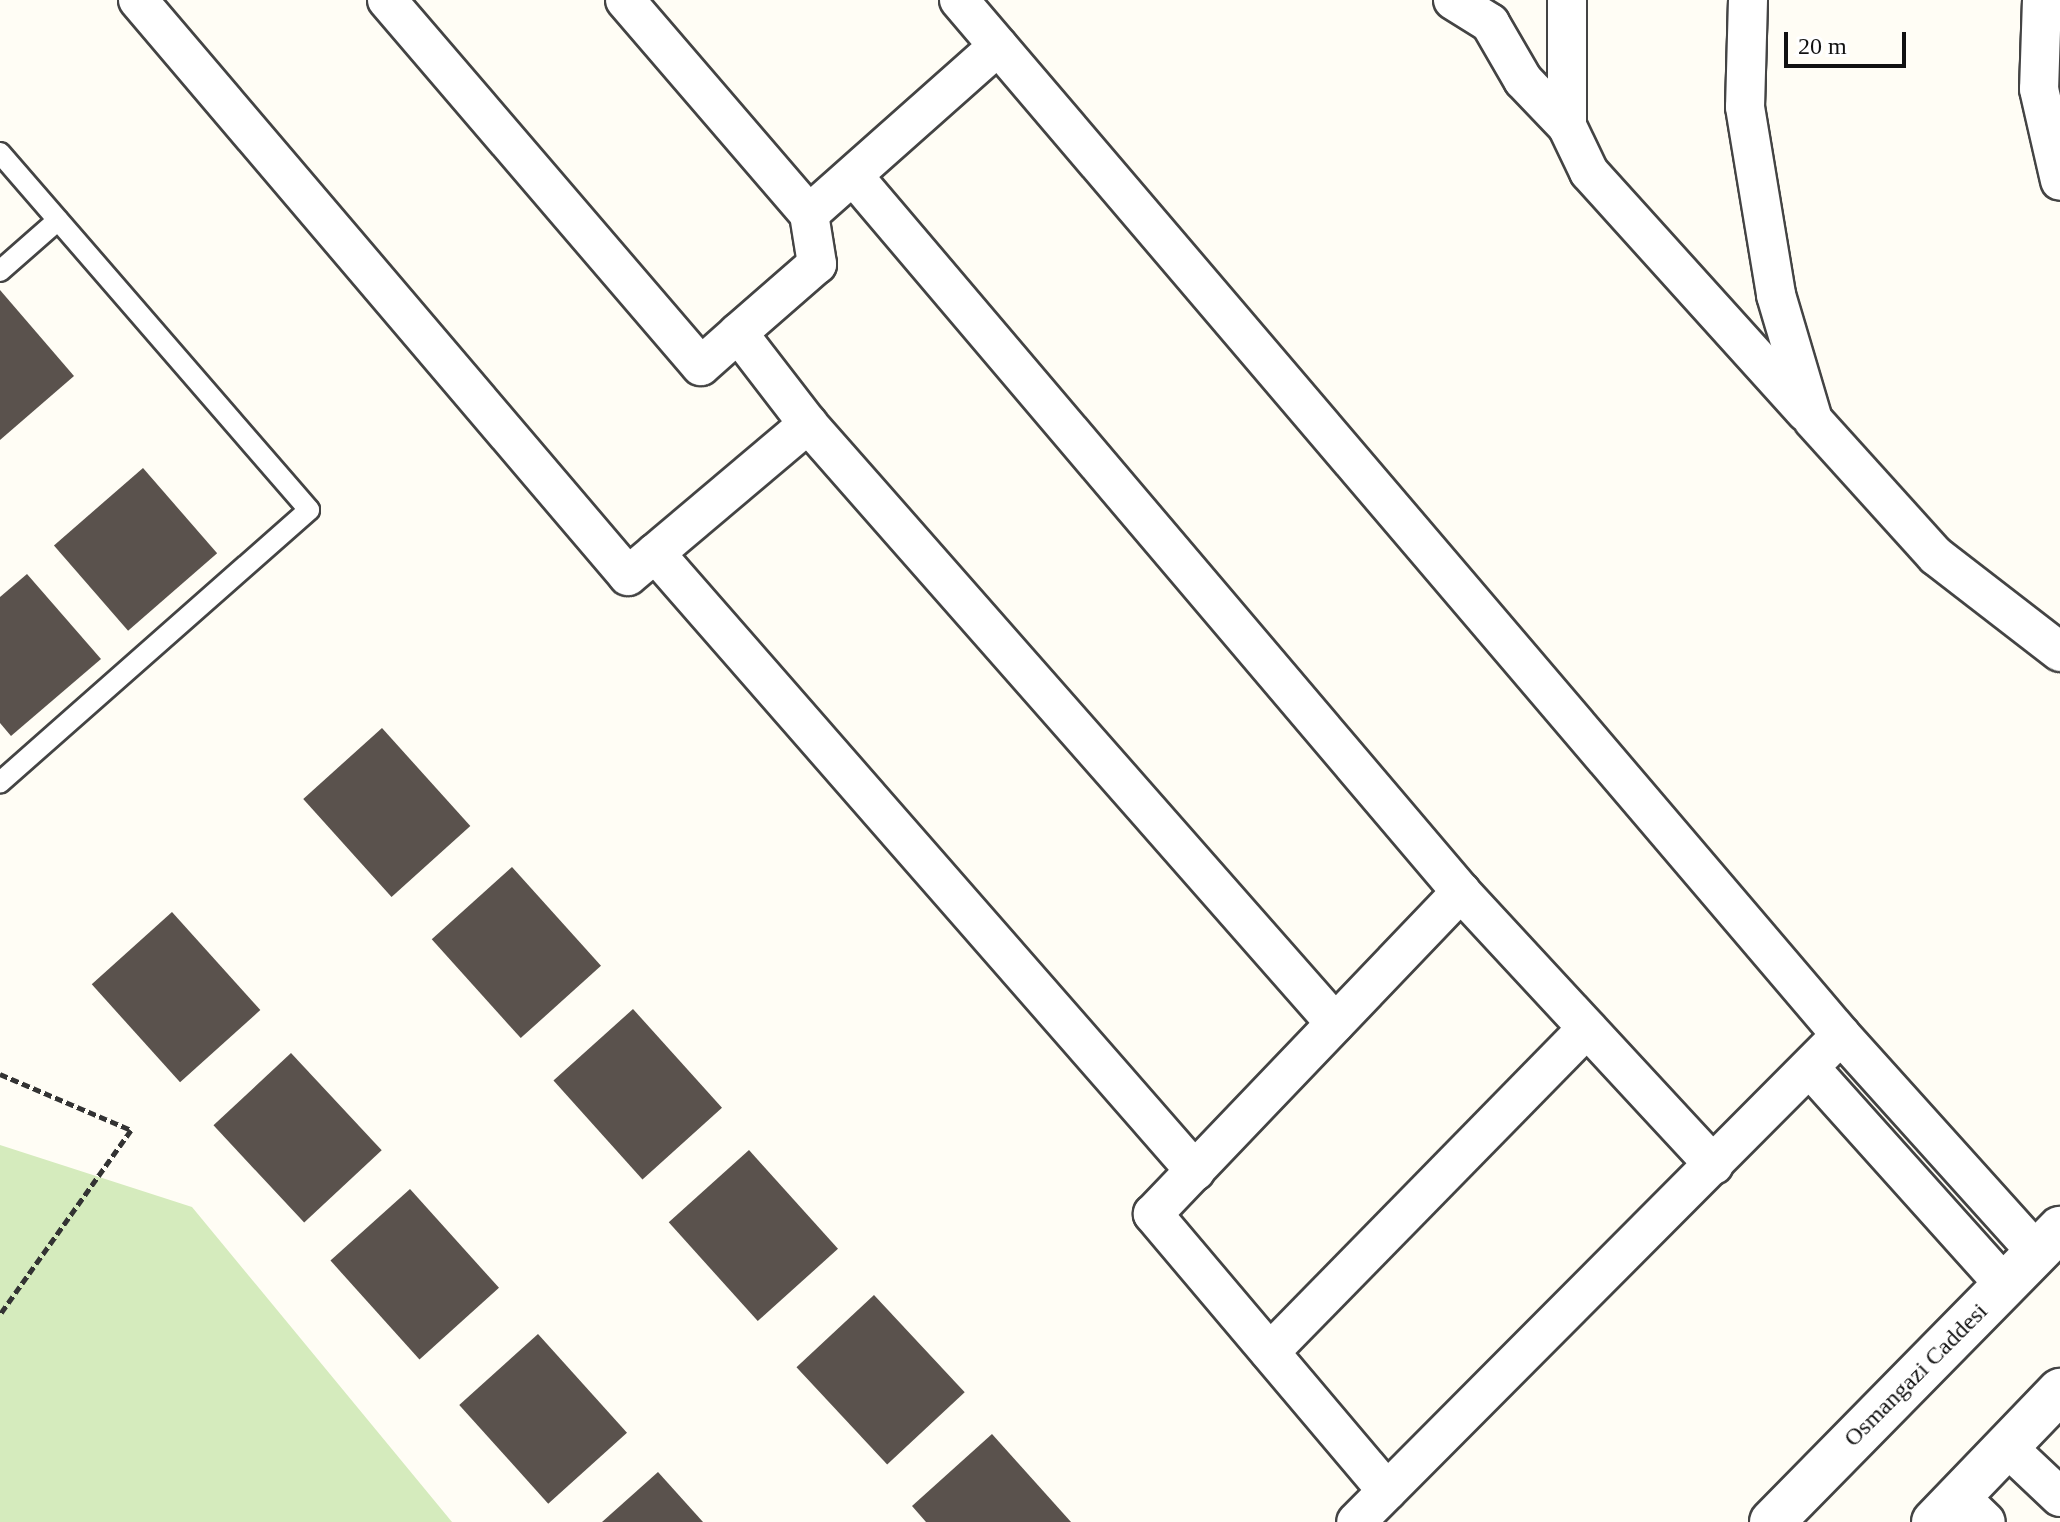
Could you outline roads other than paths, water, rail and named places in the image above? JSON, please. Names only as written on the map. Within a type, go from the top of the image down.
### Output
[{"type":"street","points":[[138,0],[628,576],[808,424]]},
{"type":"street","points":[[387,0],[701,366],[817,264],[809,214],[625,0]]},
{"type":"street","points":[[959,0],[1841,1035],[2048,1241]]},
{"type":"street","points":[[1453,0],[1490,23],[1523,80],[1567,126],[1589,172],[1936,556],[2060,652]]},
{"type":"street","points":[[1567,0],[1567,126]]},
{"type":"street","points":[[1748,0],[1745,107],[1776,295],[1813,420]]},
{"type":"street","points":[[2042,0],[2039,89],[2060,181]]},
{"type":"street","points":[[809,214],[856,179],[998,46]]},
{"type":"street","points":[[856,179],[1461,892],[1714,1165]]},
{"type":"street","points":[[738,333],[808,424],[1335,1023]]},
{"type":"street","points":[[655,553],[1195,1171]]},
{"type":"street","points":[[1387,1491],[1153,1214],[1461,892]]},
{"type":"street","points":[[1270,1352],[1587,1028]]},
{"type":"street","points":[[1356,1522],[1841,1035]]},
{"type":"street","points":[[1810,1068],[2005,1285]]},
{"type":"street","name":"Osmangazi Caddesi","points":[[1772,1522],[2048,1241]]},
{"type":"street","points":[[1959,1513],[2007,1447],[2060,1391]]},
{"type":"street","points":[[2007,1447],[2060,1497]]},
{"type":"lane","points":[[0,153],[309,510],[0,782]]},
{"type":"lane","points":[[0,271],[58,220]]}]
